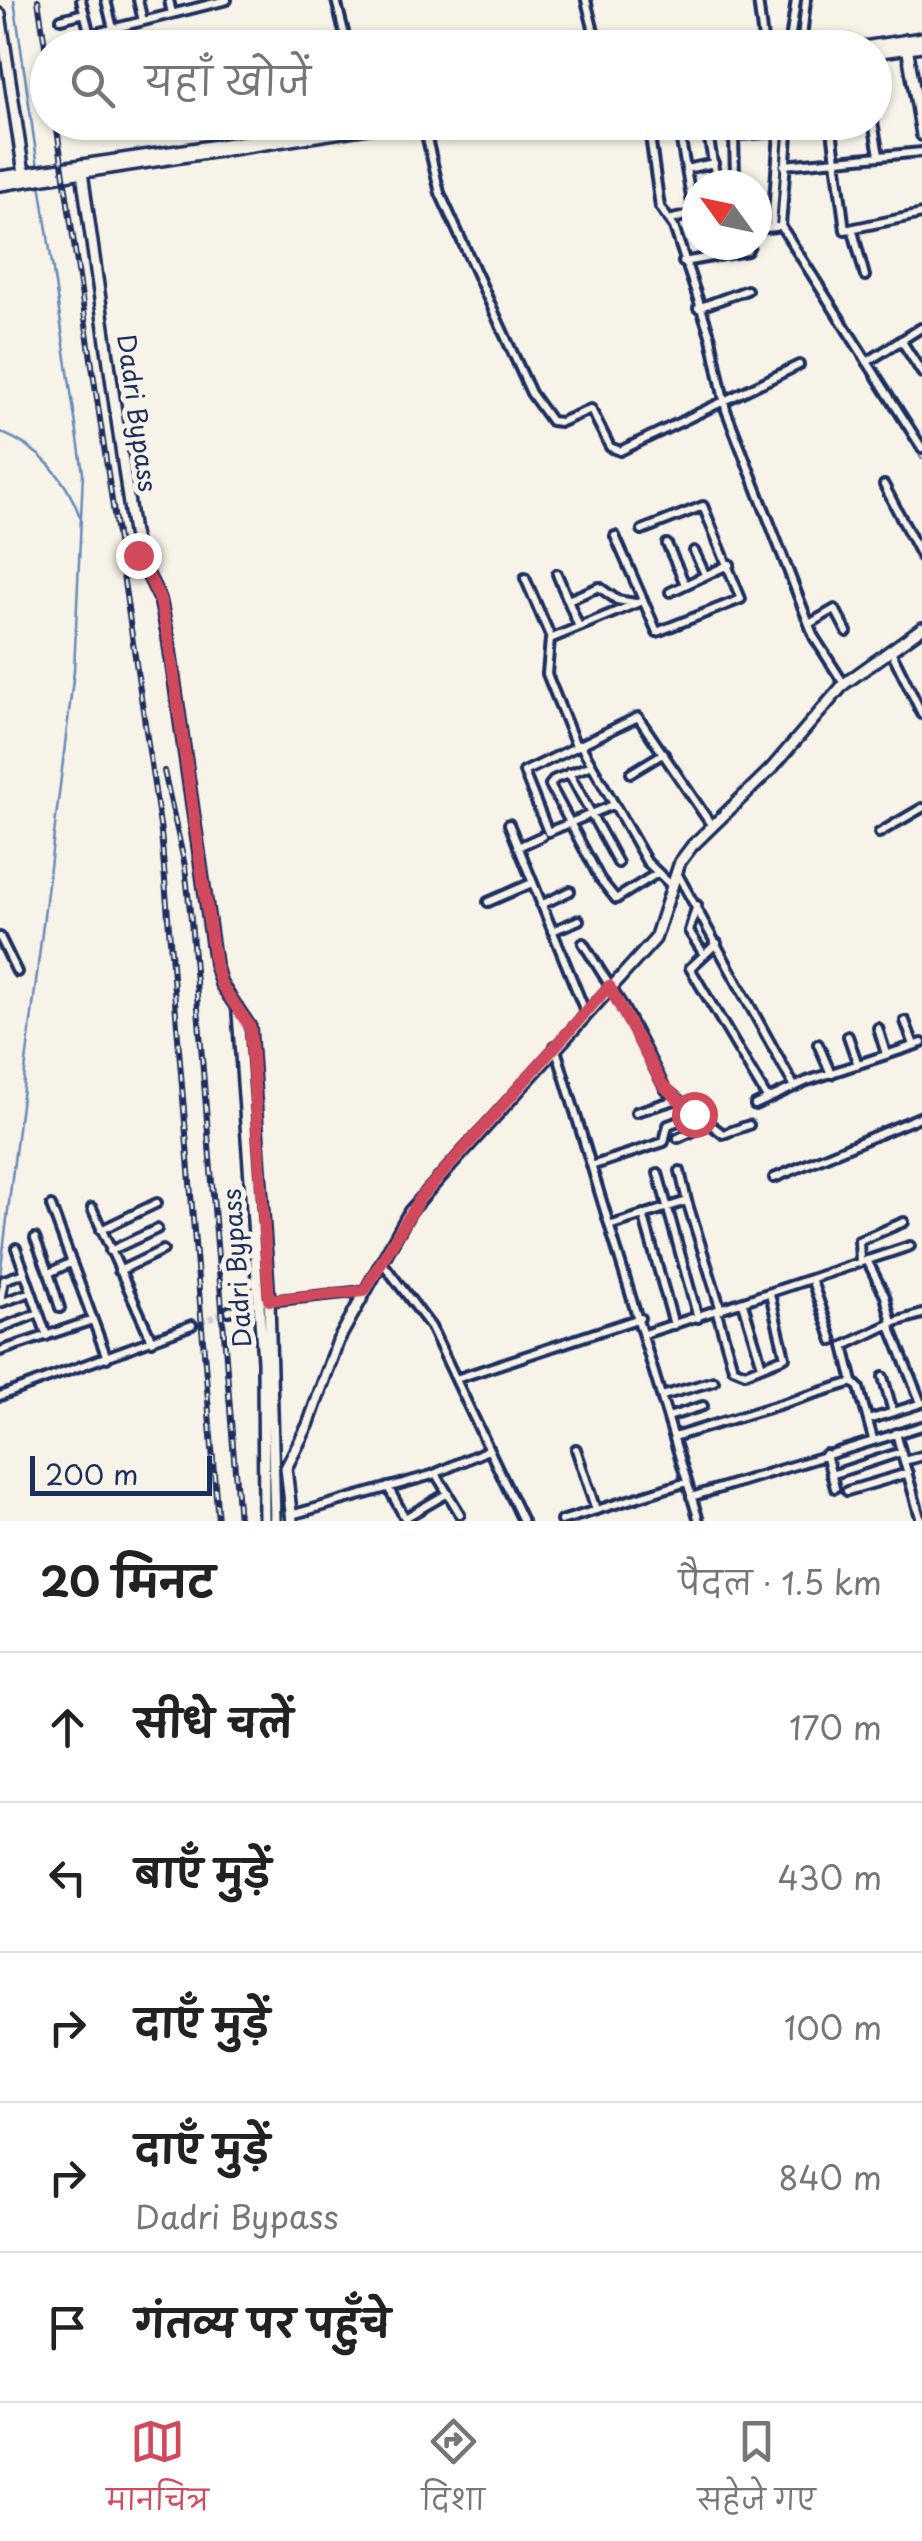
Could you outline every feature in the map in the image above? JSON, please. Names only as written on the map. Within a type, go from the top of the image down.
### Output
[{"type":"main road","points":[[0,14],[25,178]]},
{"type":"main road","points":[[892,48],[922,38]]},
{"type":"main road","points":[[907,44],[922,135]]},
{"type":"main road","points":[[892,45],[922,46]]},
{"type":"main road","points":[[0,181],[263,140]]},
{"type":"main road","points":[[82,169],[283,140]]},
{"type":"main road","name":"Dadri Bypass","points":[[82,169],[136,547],[160,599],[215,964],[238,1013],[250,1027],[275,1521]]},
{"type":"main road","points":[[291,1518],[286,1468],[364,1291],[420,1198],[655,939],[676,872],[686,854],[771,769],[844,684],[922,628]]},
{"type":"main road","name":"Dadri Bypass","points":[[264,1301],[264,1521]]},
{"type":"street","points":[[81,0],[89,30]]},
{"type":"street","points":[[106,0],[113,29]]},
{"type":"street","points":[[138,0],[144,21]]},
{"type":"street","points":[[169,0],[172,14]]},
{"type":"street","points":[[109,30],[227,0]]},
{"type":"street","points":[[336,0],[344,30]]},
{"type":"street","points":[[586,0],[594,30]]},
{"type":"street","points":[[758,0],[762,30]]},
{"type":"street","points":[[792,30],[796,0]]},
{"type":"street","points":[[803,30],[806,0]]},
{"type":"street","points":[[61,19],[84,13]]},
{"type":"street","points":[[427,140],[440,193],[544,416],[562,422],[591,409],[617,452],[724,405],[799,365]]},
{"type":"street","points":[[651,140],[660,207],[669,220],[716,356],[724,405],[809,624],[844,684]]},
{"type":"street","points":[[710,140],[715,170]]},
{"type":"street","points":[[734,140],[735,170]]},
{"type":"street","points":[[780,140],[776,227],[922,448]]},
{"type":"street","points":[[776,227],[787,140]]},
{"type":"street","points":[[833,140],[844,226],[853,231],[922,214]]},
{"type":"street","points":[[876,140],[879,155]]},
{"type":"street","points":[[681,141],[686,169],[714,163]]},
{"type":"street","points":[[784,165],[922,152]]},
{"type":"street","points":[[669,220],[682,217]]},
{"type":"street","points":[[772,227],[776,227]]},
{"type":"street","points":[[853,231],[864,276]]},
{"type":"street","points":[[684,262],[695,260]]},
{"type":"street","points":[[698,308],[747,290]]},
{"type":"street","points":[[867,362],[921,328]]},
{"type":"street","points":[[902,340],[922,373]]},
{"type":"street","points":[[884,486],[922,558]]},
{"type":"street","points":[[615,536],[640,602],[659,632],[742,598],[730,564],[700,505],[642,530]]},
{"type":"street","points":[[667,544],[685,584]]},
{"type":"street","points":[[694,551],[705,574]]},
{"type":"street","points":[[670,592],[730,564]]},
{"type":"street","points":[[557,574],[579,627]]},
{"type":"street","points":[[525,578],[551,638],[547,674],[578,745],[656,874],[673,887]]},
{"type":"street","points":[[568,600],[599,587],[617,600],[640,602]]},
{"type":"street","points":[[551,638],[640,602]]},
{"type":"street","points":[[809,624],[835,609],[847,632]]},
{"type":"street","points":[[891,651],[922,714]]},
{"type":"street","points":[[614,805],[548,832],[523,775],[636,717],[712,826]]},
{"type":"street","points":[[631,773],[664,753]]},
{"type":"street","points":[[592,765],[550,785],[613,898],[656,874]]},
{"type":"street","points":[[568,774],[618,863]]},
{"type":"street","points":[[879,833],[922,808]]},
{"type":"street","points":[[509,824],[585,1012]]},
{"type":"street","points":[[518,847],[542,836]]},
{"type":"street","points":[[676,872],[794,1086]]},
{"type":"street","points":[[488,902],[532,883]]},
{"type":"street","points":[[541,905],[570,891]]},
{"type":"street","points":[[696,906],[688,931],[703,953]]},
{"type":"street","points":[[552,932],[579,920]]},
{"type":"street","points":[[0,938],[18,972]]},
{"type":"street","points":[[582,943],[662,1084],[676,1100],[726,1134],[749,1125]]},
{"type":"street","points":[[717,943],[703,953],[691,970],[766,1098]]},
{"type":"street","points":[[755,1105],[794,1086],[918,1044],[905,1022]]},
{"type":"street","points":[[878,1028],[886,1054]]},
{"type":"street","points":[[848,1036],[858,1065]]},
{"type":"street","points":[[818,1044],[831,1074]]},
{"type":"street","points":[[555,1045],[699,1521]]},
{"type":"street","points":[[636,1112],[676,1100]]},
{"type":"street","points":[[594,1164],[664,1142],[668,1125],[695,1114]]},
{"type":"street","points":[[774,1178],[922,1116]]},
{"type":"street","points":[[678,1138],[709,1124]]},
{"type":"street","points":[[680,1171],[736,1372],[785,1357],[770,1294]]},
{"type":"street","points":[[658,1173],[698,1318]]},
{"type":"street","points":[[612,1225],[687,1201]]},
{"type":"street","points":[[101,1230],[158,1204]]},
{"type":"street","points":[[51,1206],[107,1358]]},
{"type":"street","points":[[92,1208],[152,1342]]},
{"type":"street","points":[[643,1214],[674,1325]]},
{"type":"street","points":[[868,1420],[922,1403],[891,1324],[891,1312],[863,1261],[858,1240],[904,1222]]},
{"type":"street","points":[[110,1251],[157,1228]]},
{"type":"street","points":[[35,1238],[60,1308]]},
{"type":"street","points":[[644,1334],[910,1246]]},
{"type":"street","points":[[16,1248],[47,1336]]},
{"type":"street","points":[[119,1270],[163,1250]]},
{"type":"street","points":[[381,1261],[431,1327],[523,1521]]},
{"type":"street","points":[[49,1273],[72,1262]]},
{"type":"street","points":[[24,1272],[4,1280],[0,1302],[31,1292]]},
{"type":"street","points":[[812,1281],[832,1341]]},
{"type":"street","points":[[229,1311],[264,1301],[364,1291]]},
{"type":"street","points":[[743,1303],[762,1366]]},
{"type":"street","points":[[0,1328],[39,1313]]},
{"type":"street","points":[[873,1438],[843,1348],[891,1324],[921,1317]]},
{"type":"street","points":[[456,1379],[640,1318]]},
{"type":"street","points":[[0,1352],[93,1320]]},
{"type":"street","points":[[0,1396],[192,1325]]},
{"type":"street","points":[[884,1377],[893,1412]]},
{"type":"street","points":[[662,1396],[714,1381]]},
{"type":"street","points":[[674,1437],[853,1382]]},
{"type":"street","points":[[668,1418],[703,1406]]},
{"type":"street","points":[[692,1497],[922,1426]]},
{"type":"street","points":[[896,1432],[919,1502],[921,1521]]},
{"type":"street","points":[[576,1449],[596,1510]]},
{"type":"street","points":[[291,1518],[436,1474],[488,1450]]},
{"type":"street","points":[[826,1454],[835,1488]]},
{"type":"street","points":[[832,1476],[903,1456],[922,1456]]},
{"type":"street","points":[[847,1491],[908,1472]]},
{"type":"street","points":[[436,1474],[460,1514]]},
{"type":"street","points":[[561,1521],[687,1482]]},
{"type":"street","points":[[388,1488],[405,1519],[448,1494]]},
{"type":"waterway","points":[[14,0],[30,111]]},
{"type":"waterway","points":[[797,30],[801,0]]},
{"type":"waterway","points":[[34,140],[38,167]]},
{"type":"waterway","points":[[0,1276],[74,671],[83,473],[40,183]]},
{"type":"waterway","points":[[777,227],[922,459]]},
{"type":"waterway","points":[[0,432],[27,446],[50,466],[80,517]]},
{"type":"tunnel","points":[[192,1325],[229,1311]]},
{"type":"railway","points":[[38,0],[43,30]]},
{"type":"railway","points":[[59,140],[161,832],[218,1521]]},
{"type":"railway","points":[[164,771],[185,866],[191,920],[239,1521]]},
{"type":"route","points":[[138,555],[160,599],[168,636],[217,972],[238,1013],[250,1027],[269,1300],[364,1291],[420,1198],[609,986],[662,1084],[694,1114]]}]
